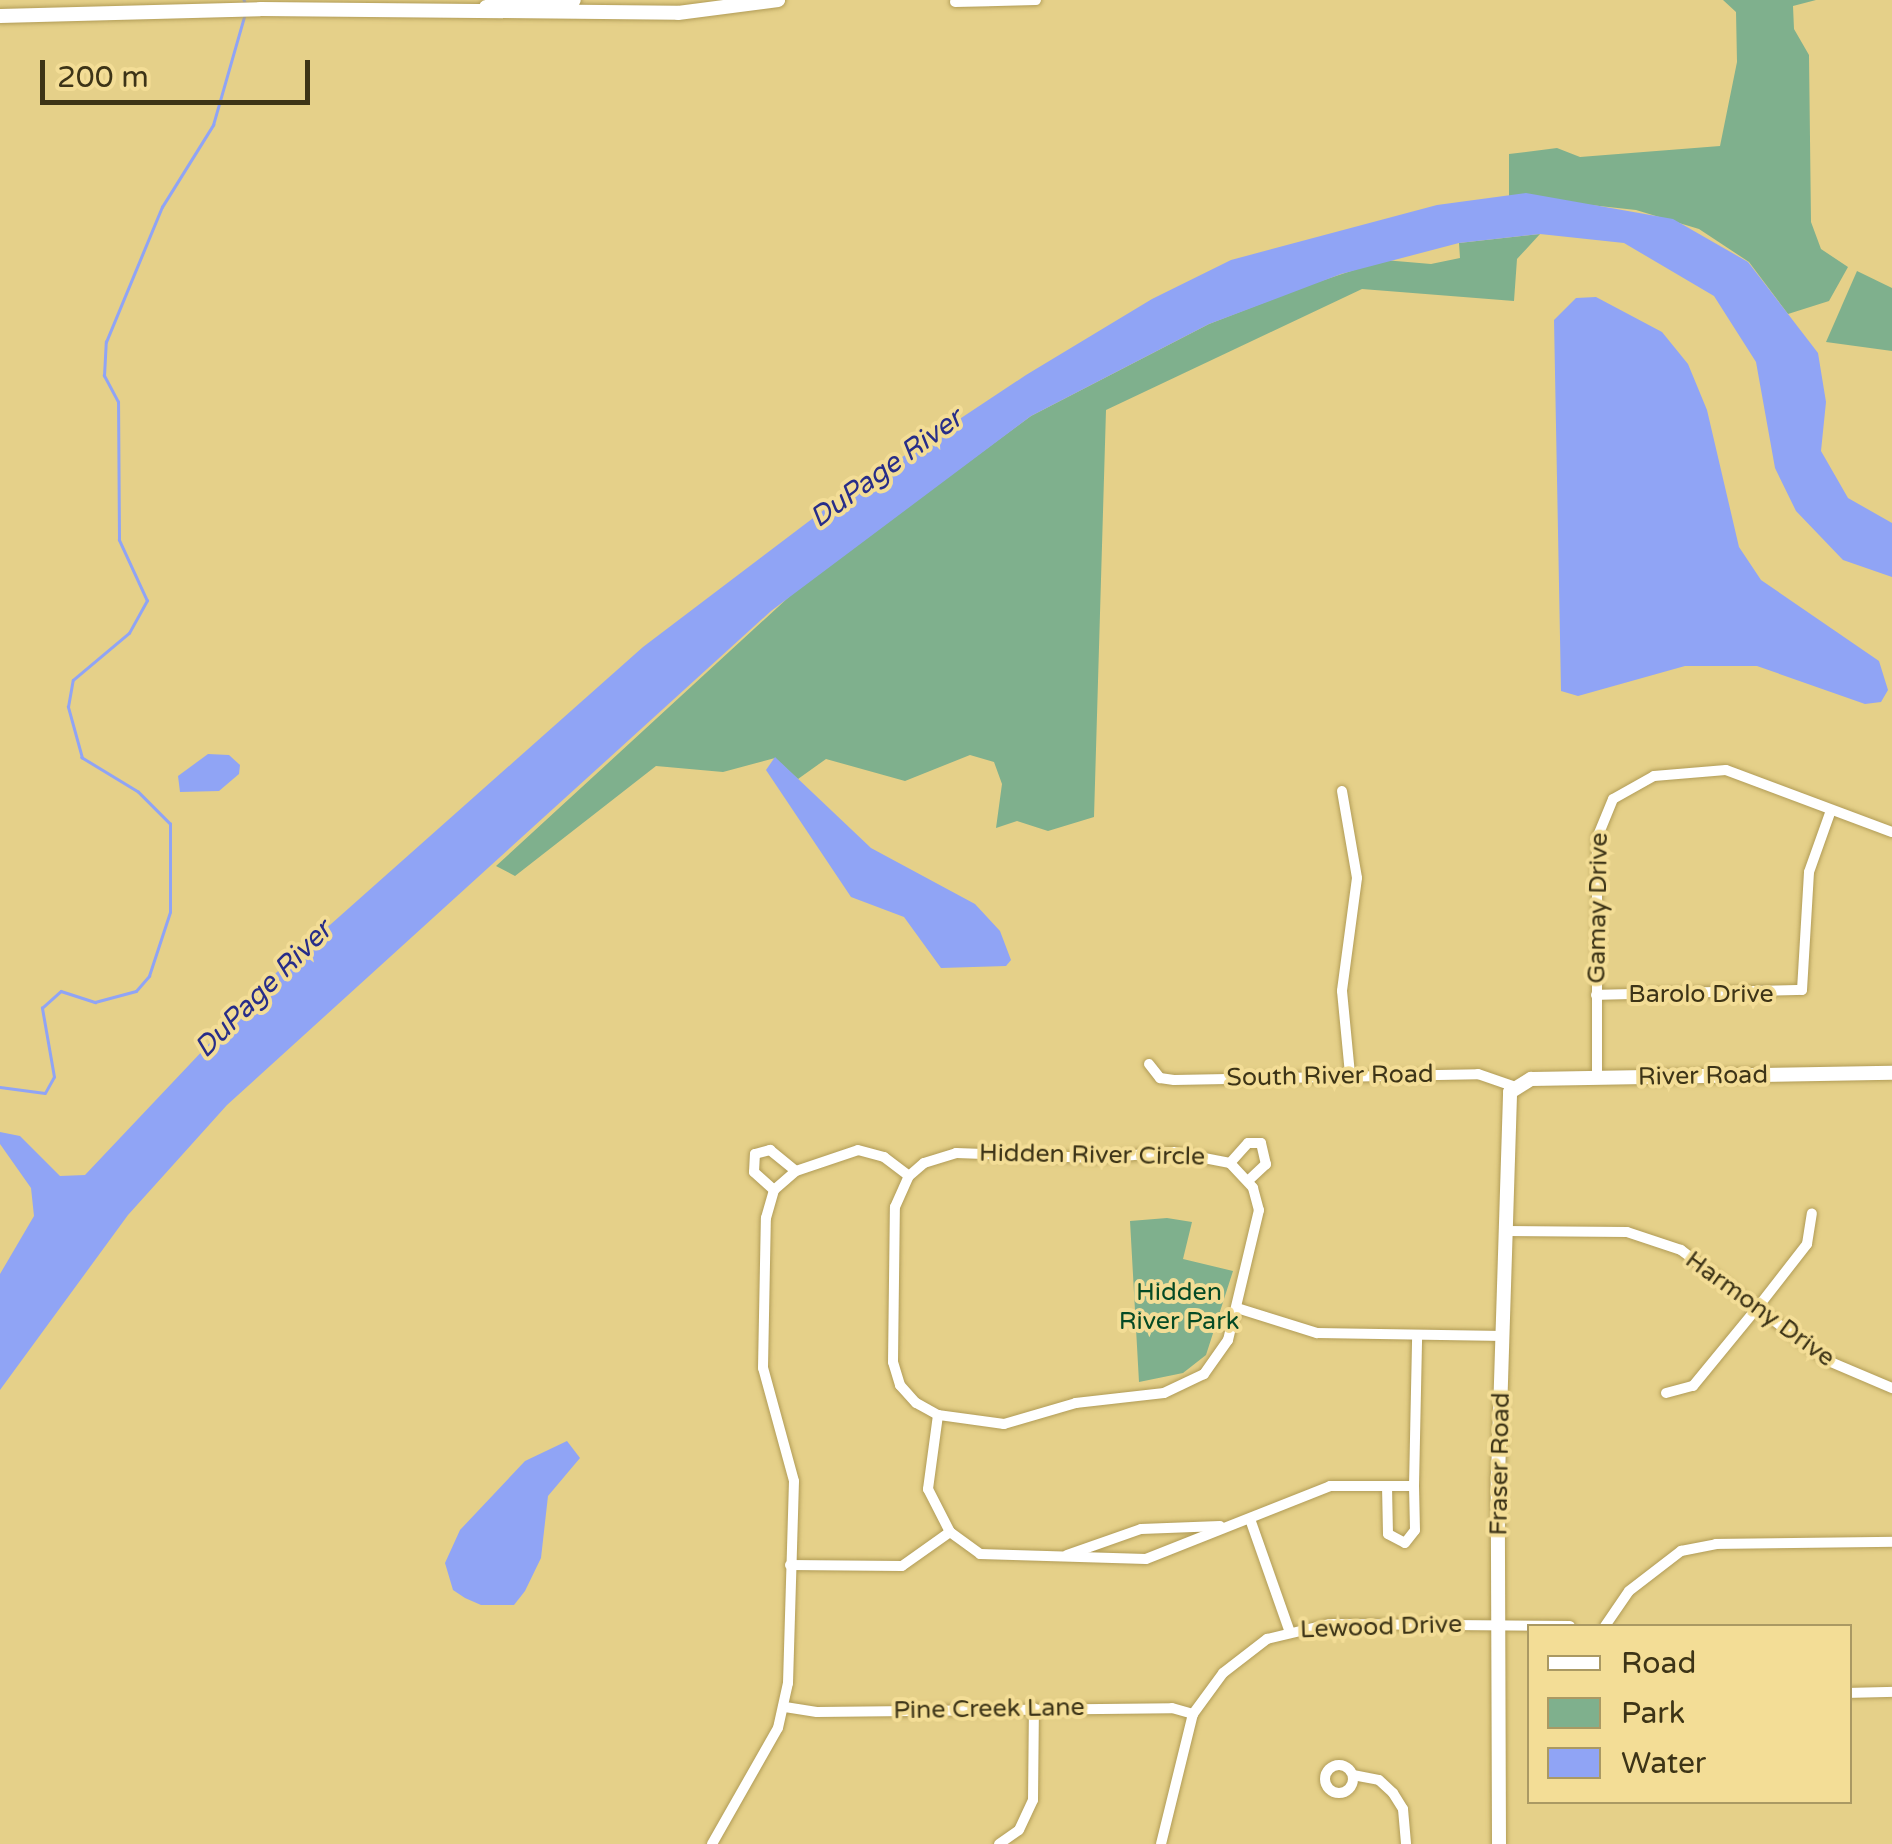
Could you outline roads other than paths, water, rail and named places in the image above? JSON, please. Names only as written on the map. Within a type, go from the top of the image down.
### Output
[{"type":"street","points":[[446,11],[574,0]]},
{"type":"street","points":[[0,16],[446,11],[778,0]]},
{"type":"street","points":[[955,2],[1036,0]]},
{"type":"street","name":"Gamay Drive","points":[[1596,1078],[1597,838],[1601,816],[1622,792],[1654,776],[1726,770],[1892,832]]},
{"type":"street","points":[[1342,791],[1357,878],[1342,991],[1350,1074]]},
{"type":"street","name":"Barolo Drive","points":[[1596,994],[1802,990],[1809,872],[1830,812]]},
{"type":"street","name":"South River Road","points":[[1149,1064],[1160,1078],[1174,1080],[1478,1074],[1515,1087]]},
{"type":"street","name":"River Road","points":[[1515,1087],[1530,1079],[1892,1073]]},
{"type":"street","name":"Fraser Road","points":[[1499,1844],[1498,1624],[1507,1100],[1515,1087]]},
{"type":"street","points":[[712,1844],[785,1706],[794,1481],[763,1368],[766,1218],[774,1190],[796,1171],[858,1150],[884,1156],[909,1176],[895,1207],[893,1362],[900,1386],[938,1415],[1004,1424],[1076,1403],[1178,1389],[1214,1364],[1237,1308],[1259,1223],[1248,1181],[1266,1164],[1261,1143],[1248,1144],[1230,1163]]},
{"type":"street","points":[[774,1190],[754,1172],[755,1154],[770,1150],[796,1171]]},
{"type":"street","name":"Hidden River Circle","points":[[909,1176],[924,1162],[956,1153],[1096,1158],[1173,1152],[1230,1163],[1248,1181]]},
{"type":"street","points":[[1666,1393],[1693,1386],[1758,1307],[1807,1244],[1812,1213]]},
{"type":"street","name":"Harmony Drive","points":[[1506,1231],[1616,1232],[1681,1250],[1849,1374],[1892,1388]]},
{"type":"street","points":[[1237,1308],[1316,1333],[1504,1336]]},
{"type":"street","points":[[1387,1486],[1388,1534],[1398,1543],[1412,1539],[1416,1336]]},
{"type":"street","points":[[938,1415],[928,1489],[950,1532],[980,1554],[1001,1559],[1146,1560],[1330,1486],[1414,1486]]},
{"type":"street","points":[[1250,1519],[1289,1630]]},
{"type":"street","points":[[1058,1558],[1141,1528],[1226,1526]]},
{"type":"street","points":[[790,1565],[902,1566],[950,1532]]},
{"type":"street","points":[[1607,1624],[1629,1590],[1681,1551],[1716,1544],[1892,1542]]},
{"type":"street","name":"Lewood Drive","points":[[1161,1844],[1193,1714],[1242,1656],[1289,1630],[1527,1625]]},
{"type":"street","points":[[1852,1693],[1892,1692]]},
{"type":"street","name":"Pine Creek Lane","points":[[785,1706],[817,1712],[1172,1708],[1193,1714]]},
{"type":"street","points":[[999,1844],[1019,1830],[1033,1800],[1034,1708]]},
{"type":"street","points":[[1352,1775],[1379,1780],[1393,1794],[1402,1809],[1406,1844]]},
{"type":"water","name":"DuPage River","points":[[1526,193],[1673,219],[1748,262],[1818,353],[1826,402],[1821,451],[1848,498],[1892,523],[1892,577],[1843,560],[1796,511],[1775,468],[1756,362],[1714,296],[1624,243],[1540,234],[1459,243],[1341,274],[1209,324],[1031,416],[771,611],[227,1105],[128,1215],[0,1390],[0,1274],[34,1216],[31,1188],[0,1144],[0,1132],[20,1136],[60,1176],[85,1175],[277,972],[643,647],[833,503],[1026,375],[1152,299],[1231,260],[1437,205]]},
{"type":"water","points":[[1596,297],[1662,332],[1688,364],[1707,410],[1739,547],[1761,580],[1879,661],[1888,690],[1881,702],[1865,704],[1757,666],[1685,666],[1578,696],[1561,691],[1554,320],[1576,298]]},
{"type":"water","points":[[208,754],[229,755],[240,765],[239,774],[219,791],[180,792],[178,776]]},
{"type":"water","points":[[775,757],[871,848],[975,904],[1000,931],[1011,960],[1006,966],[941,968],[904,917],[851,897],[766,770]]},
{"type":"water","points":[[567,1441],[580,1458],[548,1496],[541,1558],[525,1591],[514,1605],[481,1605],[453,1590],[445,1563],[460,1530],[525,1461]]},
{"type":"waterway","points":[[0,1087],[45,1093],[54,1077],[42,1008],[61,991],[95,1002],[136,991],[149,976],[170,912],[170,824],[138,792],[82,758],[68,707],[73,680],[129,633],[147,601],[119,540],[118,402],[104,376],[106,342],[162,207],[213,125],[244,17]]},
{"type":"park label","name":"Hidden River Park","points":[[1179,1308]]}]
